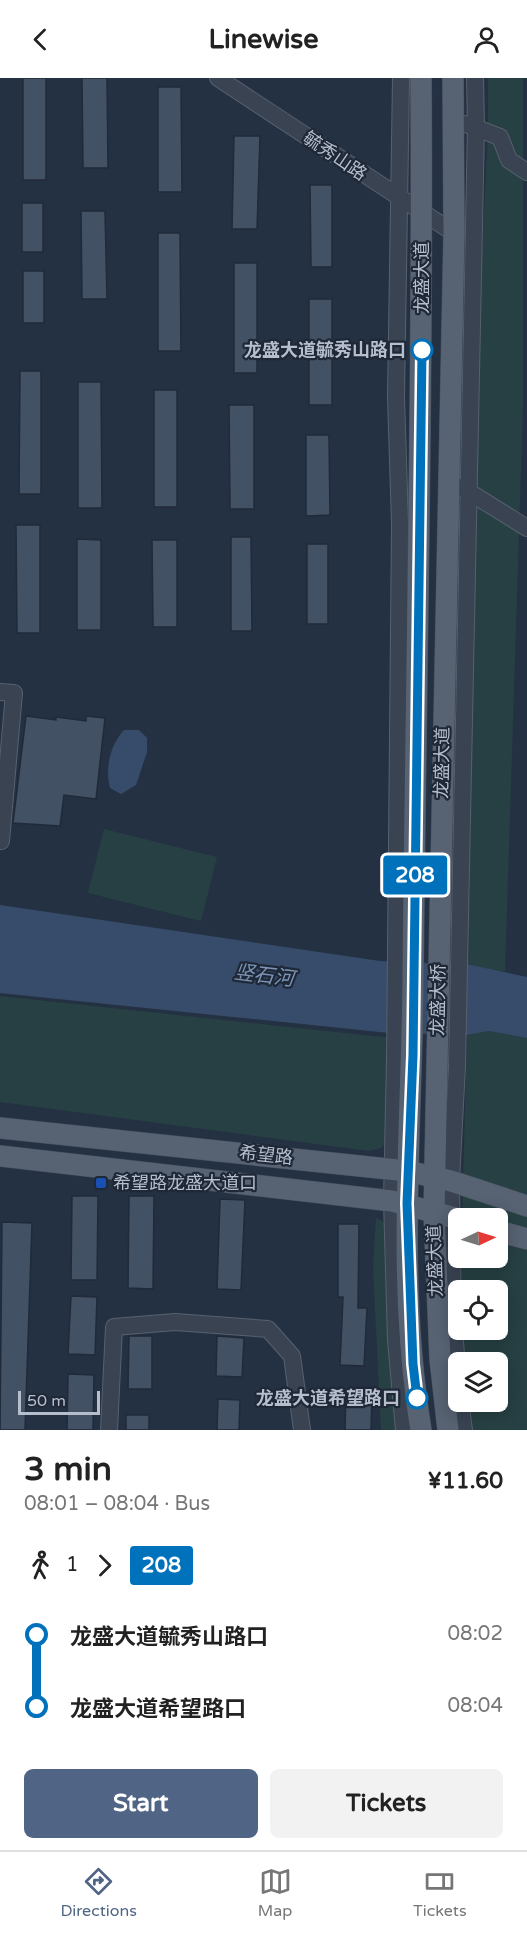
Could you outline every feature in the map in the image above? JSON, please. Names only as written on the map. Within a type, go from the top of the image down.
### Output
[{"type":"main road","name":"龙盛大道","points":[[404,948],[422,429],[421,78]]},
{"type":"main road","name":"龙盛大道","points":[[439,944],[447,478],[454,233],[453,78]]},
{"type":"main road","name":"龙盛大桥","points":[[438,1055],[439,944]]},
{"type":"main road","name":"龙盛大桥","points":[[404,948],[404,1057]]},
{"type":"main road","name":"龙盛大道","points":[[438,1055],[443,1179],[448,1216],[440,1359],[448,1430]]},
{"type":"main road","name":"龙盛大道","points":[[404,1057],[399,1202],[421,1430]]},
{"type":"main road","name":"希望路","points":[[0,1128],[400,1171],[443,1179],[527,1206]]},
{"type":"main road","name":"希望路","points":[[0,1156],[399,1202],[448,1216]]},
{"type":"main road","points":[[508,1234],[527,1239]]},
{"type":"street","name":"毓秀山路","points":[[218,78],[401,201],[454,233]]},
{"type":"street","points":[[401,78],[401,201],[396,398],[400,524],[404,948]]},
{"type":"street","points":[[443,1179],[457,1066],[476,126],[475,78]]},
{"type":"street","points":[[454,121],[476,126],[500,137],[509,160],[527,172]]},
{"type":"street","points":[[447,478],[527,528]]},
{"type":"street","points":[[0,692],[14,693],[1,841]]},
{"type":"street","points":[[399,1202],[396,1340],[404,1430]]},
{"type":"street","points":[[451,1268],[456,1352]]},
{"type":"street","points":[[109,1430],[114,1327],[175,1322],[268,1329],[292,1356],[302,1430]]},
{"type":"street","points":[[461,1412],[464,1430]]},
{"type":"green space","points":[[488,78],[523,78],[523,407],[505,972],[468,965],[480,293],[488,132]]},
{"type":"green space","points":[[104,829],[217,857],[201,921],[88,893]]},
{"type":"green space","points":[[0,996],[392,1038],[390,1139],[381,1148],[369,1151],[0,1102]]},
{"type":"green space","points":[[489,1031],[527,1038],[527,1430],[469,1430],[468,1412],[508,1412],[508,1352],[463,1352],[463,1340],[508,1340],[508,1280],[462,1280],[462,1268],[508,1268],[508,1208],[462,1208],[467,1035]]},
{"type":"green space","points":[[376,1218],[391,1226],[396,1430],[381,1430],[373,1268]]},
{"type":"water","points":[[124,730],[139,730],[147,738],[147,752],[136,785],[121,794],[110,788],[108,773],[112,750]]},
{"type":"water","name":"竖石河","points":[[0,905],[380,961],[471,965],[527,977],[527,1038],[489,1031],[467,1035],[389,1033],[0,993]]},
{"type":"building","points":[[23,78],[46,78],[46,180],[23,180]]},
{"type":"building","points":[[82,78],[107,78],[108,168],[83,168]]},
{"type":"building","points":[[158,87],[181,87],[182,192],[158,192]]},
{"type":"building","points":[[234,136],[260,136],[257,229],[232,229]]},
{"type":"building","points":[[310,185],[332,185],[332,267],[311,267]]},
{"type":"building","points":[[22,203],[43,203],[43,252],[22,252]]},
{"type":"building","points":[[81,211],[105,211],[107,299],[82,299]]},
{"type":"building","points":[[158,233],[180,233],[181,351],[158,351]]},
{"type":"building","points":[[234,263],[257,263],[257,373],[234,373]]},
{"type":"building","points":[[23,271],[44,271],[44,323],[23,323]]},
{"type":"building","points":[[309,299],[332,299],[332,405],[309,405]]},
{"type":"building","points":[[20,371],[41,371],[41,494],[19,494]]},
{"type":"building","points":[[78,382],[101,382],[102,508],[78,508]]},
{"type":"building","points":[[154,390],[177,390],[177,507],[154,507]]},
{"type":"building","points":[[229,405],[254,405],[254,509],[230,509]]},
{"type":"building","points":[[306,435],[329,435],[330,515],[306,516]]},
{"type":"building","points":[[16,525],[40,525],[40,633],[17,633]]},
{"type":"building","points":[[231,537],[251,537],[252,631],[231,631]]},
{"type":"building","points":[[77,539],[101,540],[101,630],[77,630]]},
{"type":"building","points":[[152,540],[177,540],[177,627],[153,627]]},
{"type":"building","points":[[307,544],[328,544],[328,624],[307,624]]},
{"type":"building","points":[[26,716],[86,721],[86,716],[105,718],[96,799],[64,795],[60,826],[13,823]]},
{"type":"building","points":[[72,1196],[98,1196],[97,1280],[71,1280]]},
{"type":"building","points":[[129,1196],[154,1196],[153,1289],[128,1288]]},
{"type":"building","points":[[220,1199],[245,1200],[241,1290],[217,1289]]},
{"type":"building","points":[[2,1222],[32,1223],[25,1430],[0,1430]]},
{"type":"building","points":[[338,1224],[359,1224],[358,1308],[367,1308],[364,1366],[340,1365],[343,1297],[338,1297]]},
{"type":"building","points":[[71,1296],[97,1297],[95,1355],[68,1354]]},
{"type":"building","points":[[129,1336],[152,1336],[152,1389],[128,1389]]},
{"type":"building","points":[[217,1336],[244,1338],[242,1377],[216,1376]]},
{"type":"building","points":[[68,1374],[94,1375],[93,1430],[67,1430]]},
{"type":"building","points":[[346,1390],[372,1391],[371,1430],[345,1430]]},
{"type":"building","points":[[218,1399],[240,1400],[239,1430],[217,1430]]},
{"type":"building","points":[[126,1415],[149,1415],[149,1430],[126,1430]]},
{"type":"bus line","name":"208","points":[[417,1398],[413,1364],[407,1171],[413,1055],[422,350]]},
{"type":"place","name":"龙盛大道毓秀山路口","points":[[422,350]]},
{"type":"place","name":"希望路龙盛大道口","points":[[101,1183]]},
{"type":"place","name":"龙盛大道希望路口","points":[[417,1398]]}]
